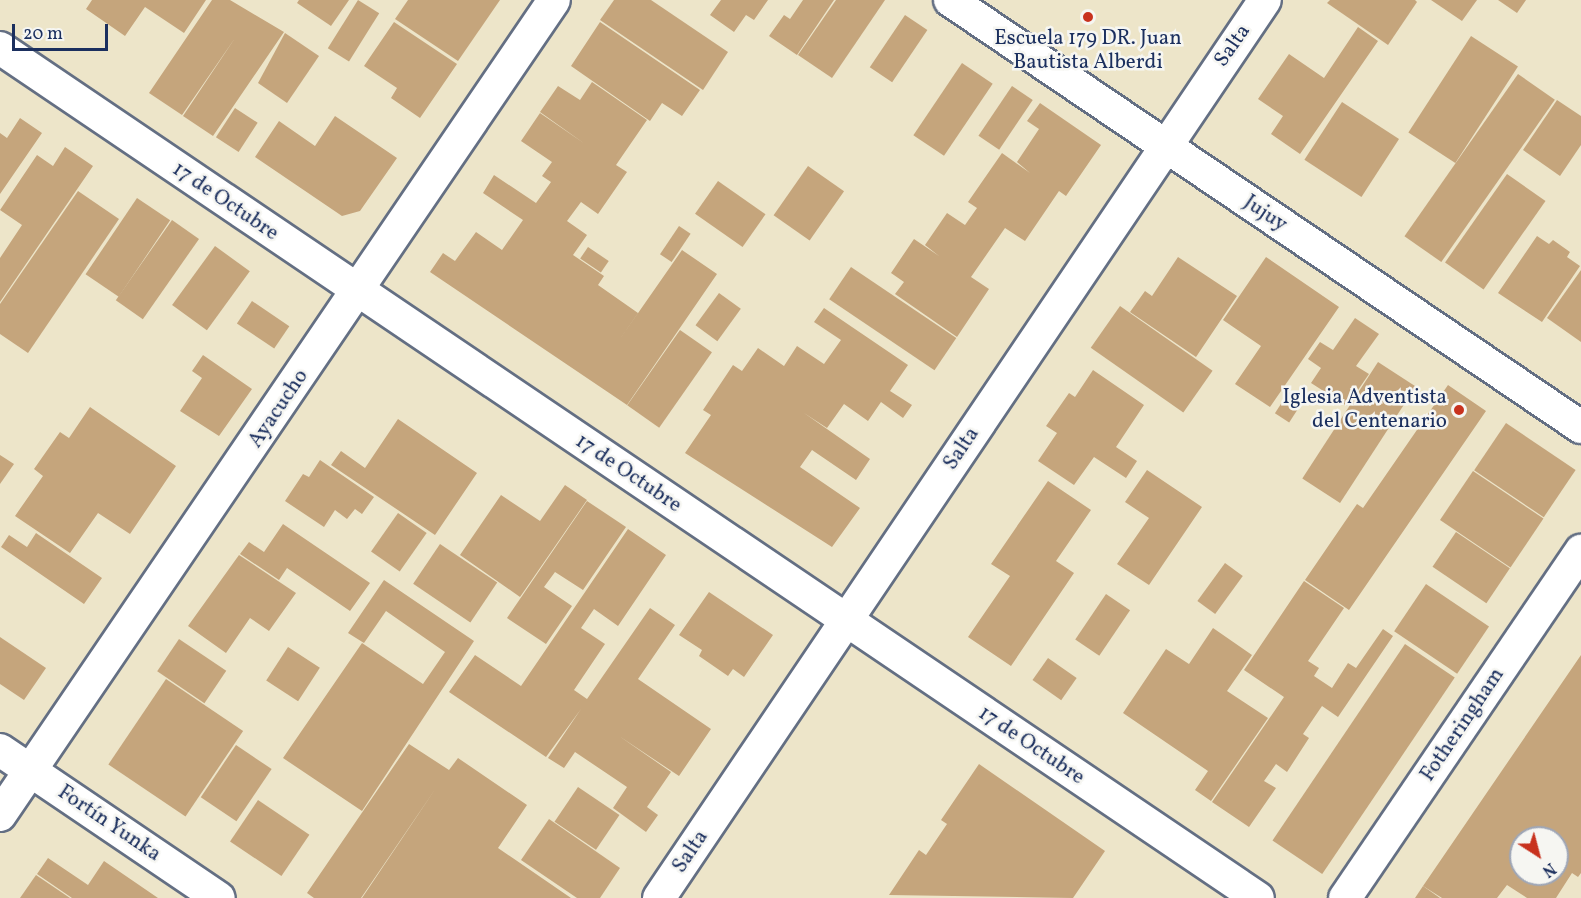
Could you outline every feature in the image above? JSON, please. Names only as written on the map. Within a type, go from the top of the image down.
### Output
[{"type":"street","name":"Ayacucho","points":[[0,815],[358,293],[554,0]]},
{"type":"street","name":"Jujuy","points":[[950,0],[1581,427]]},
{"type":"street","name":"Salta","points":[[659,898],[849,621],[1164,146],[1265,0]]},
{"type":"street","name":"17 de Octubre","points":[[0,48],[358,293],[1258,898]]},
{"type":"street","name":"Fotheringham","points":[[1345,898],[1581,551]]},
{"type":"street","name":"Fortín Yunka","points":[[0,750],[219,898]]},
{"type":"building","points":[[92,0],[206,0],[184,33],[145,7],[125,36],[86,9]]},
{"type":"building","points":[[212,0],[230,0],[284,32],[213,136],[183,116],[235,38],[182,115],[149,93]]},
{"type":"building","points":[[299,0],[349,0],[331,26],[297,3]]},
{"type":"building","points":[[358,0],[379,13],[349,62],[328,48]]},
{"type":"building","points":[[408,0],[500,0],[458,61],[395,19]]},
{"type":"building","points":[[614,0],[651,0],[728,52],[703,90],[600,20]]},
{"type":"building","points":[[721,0],[768,0],[754,20],[746,15],[734,32],[710,15]]},
{"type":"building","points":[[803,0],[834,0],[797,55],[769,36],[784,15],[790,19]]},
{"type":"building","points":[[836,0],[885,0],[832,78],[798,55]]},
{"type":"building","points":[[1330,0],[1415,0],[1417,2],[1388,45],[1327,3]]},
{"type":"building","points":[[1431,0],[1477,0],[1462,21]]},
{"type":"building","points":[[1498,0],[1526,0],[1517,13]]},
{"type":"building","points":[[905,15],[927,30],[892,82],[870,67]]},
{"type":"building","points":[[394,22],[457,64],[420,118],[391,98],[397,88],[364,66]]},
{"type":"building","points":[[600,22],[700,90],[682,116],[662,103],[650,121],[571,66]]},
{"type":"building","points":[[1358,27],[1378,41],[1300,154],[1271,134],[1283,116],[1258,99],[1289,54],[1324,78]]},
{"type":"building","points":[[285,33],[319,56],[287,103],[258,83]]},
{"type":"building","points":[[1471,36],[1518,66],[1455,163],[1408,132]]},
{"type":"building","points":[[962,63],[993,84],[944,156],[913,135]]},
{"type":"building","points":[[1518,74],[1555,100],[1441,262],[1404,236]]},
{"type":"building","points":[[592,82],[647,120],[616,165],[627,172],[598,214],[581,202],[567,221],[587,235],[573,255],[604,276],[598,285],[638,313],[613,349],[682,250],[717,274],[627,405],[430,272],[443,253],[455,261],[476,232],[502,250],[523,220],[483,193],[494,175],[536,203],[551,182],[542,176],[552,162],[521,141],[540,113],[585,144],[540,112],[558,86],[580,100]]},
{"type":"building","points":[[1012,86],[1033,100],[999,150],[978,136]]},
{"type":"building","points":[[1557,100],[1581,116],[1581,145],[1560,176],[1523,150]]},
{"type":"building","points":[[1342,102],[1399,139],[1361,197],[1304,160]]},
{"type":"building","points":[[1040,103],[1101,145],[1066,196],[1059,191],[1025,241],[1005,228],[971,277],[989,289],[957,337],[895,294],[904,282],[891,273],[914,239],[939,256],[925,245],[947,213],[965,225],[977,208],[968,202],[1002,153],[1030,173],[1017,162],[1039,129],[1027,121]]},
{"type":"building","points":[[235,108],[258,123],[239,152],[216,137]]},
{"type":"building","points":[[335,116],[397,158],[360,211],[342,216],[255,157],[279,121],[315,146]]},
{"type":"building","points":[[20,118],[42,133],[0,194],[0,133],[7,138]]},
{"type":"building","points":[[65,147],[93,166],[0,302],[0,258],[22,225],[0,210],[37,155],[53,166]]},
{"type":"building","points":[[808,166],[844,191],[810,240],[774,215]]},
{"type":"building","points":[[1507,174],[1546,201],[1484,289],[1445,262]]},
{"type":"building","points":[[718,181],[766,214],[743,247],[695,214]]},
{"type":"building","points":[[78,191],[119,219],[28,353],[0,334],[0,304]]},
{"type":"building","points":[[137,198],[170,220],[119,297],[86,274]]},
{"type":"building","points":[[172,220],[199,239],[143,319],[116,300]]},
{"type":"building","points":[[679,226],[691,234],[672,262],[660,254]]},
{"type":"building","points":[[1537,236],[1549,244],[1553,240],[1570,252],[1567,257],[1580,266],[1542,322],[1498,293]]},
{"type":"building","points":[[215,246],[250,271],[207,330],[172,305]]},
{"type":"building","points":[[588,247],[609,261],[601,273],[580,259]]},
{"type":"building","points":[[1178,257],[1237,296],[1196,357],[1130,312],[1145,291],[1152,296]]},
{"type":"building","points":[[1266,257],[1339,307],[1270,407],[1235,384],[1261,346],[1223,320]]},
{"type":"building","points":[[851,267],[956,338],[934,370],[829,299]]},
{"type":"building","points":[[1581,270],[1581,342],[1547,318]]},
{"type":"building","points":[[719,293],[741,309],[717,341],[695,325]]},
{"type":"building","points":[[252,301],[289,326],[274,349],[237,323]]},
{"type":"building","points":[[1120,306],[1213,371],[1183,413],[1091,348]]},
{"type":"building","points":[[824,308],[908,365],[890,391],[912,405],[903,418],[881,402],[868,421],[844,404],[827,428],[804,413],[870,459],[856,480],[812,450],[800,467],[860,508],[832,547],[685,453],[711,415],[703,410],[733,365],[742,371],[758,348],[784,366],[797,346],[824,364],[841,340],[814,322]]},
{"type":"building","points":[[1355,318],[1379,334],[1356,366],[1369,374],[1347,406],[1311,383],[1321,368],[1308,359],[1320,342],[1333,350]]},
{"type":"building","points":[[680,330],[712,352],[659,428],[627,405]]},
{"type":"building","points":[[203,355],[252,389],[219,436],[180,411],[202,378],[192,371]]},
{"type":"building","points":[[1378,362],[1416,387],[1340,503],[1302,479]]},
{"type":"building","points":[[1093,370],[1144,405],[1116,447],[1137,461],[1126,478],[1094,457],[1074,485],[1038,461],[1057,433],[1046,426],[1069,393],[1075,397]]},
{"type":"building","points":[[1448,385],[1486,411],[1349,610],[1305,580],[1357,504],[1363,508]]},
{"type":"building","points":[[1288,393],[1302,402],[1289,422],[1275,413]]},
{"type":"building","points":[[90,407],[176,466],[130,534],[98,513],[70,553],[15,516],[43,476],[34,469],[60,432],[69,438]]},
{"type":"building","points":[[398,419],[477,473],[435,535],[331,465],[341,451],[365,468]]},
{"type":"building","points":[[1506,423],[1576,470],[1544,517],[1474,470]]},
{"type":"building","points":[[0,455],[14,464],[0,484]]},
{"type":"building","points":[[320,460],[374,497],[362,514],[355,509],[347,519],[335,510],[324,527],[285,501],[303,474],[309,477]]},
{"type":"building","points":[[1147,470],[1202,507],[1149,585],[1117,564],[1149,518],[1125,502]]},
{"type":"building","points":[[1473,471],[1543,519],[1510,567],[1440,520]]},
{"type":"building","points":[[1048,481],[1091,510],[1056,561],[1074,573],[1011,666],[968,637],[1010,576],[991,564]]},
{"type":"building","points":[[565,485],[587,500],[520,597],[460,555],[501,495],[540,521]]},
{"type":"building","points":[[587,501],[626,527],[583,590],[555,572],[544,587],[572,606],[546,644],[507,618]]},
{"type":"building","points":[[398,513],[427,533],[400,572],[371,552]]},
{"type":"building","points":[[283,524],[370,583],[350,611],[287,568],[279,580],[240,554],[249,542],[264,552]]},
{"type":"building","points":[[628,529],[666,555],[618,626],[594,609],[581,628],[605,644],[574,690],[587,699],[650,608],[675,625],[638,679],[711,729],[679,776],[619,736],[671,772],[647,807],[658,815],[646,832],[613,808],[627,787],[575,752],[564,768],[548,758],[581,709],[546,757],[449,692],[475,655],[521,686]]},
{"type":"building","points":[[1456,532],[1510,568],[1486,603],[1433,567]]},
{"type":"building","points":[[36,533],[102,578],[84,604],[1,547],[9,535],[27,547]]},
{"type":"building","points":[[440,544],[497,583],[470,622],[413,584]]},
{"type":"building","points":[[239,555],[296,593],[269,631],[250,618],[226,653],[188,626]]},
{"type":"building","points":[[1225,563],[1243,576],[1215,614],[1197,601]]},
{"type":"building","points":[[384,580],[474,641],[362,811],[283,758],[362,643],[423,684],[445,652],[386,611],[364,643],[348,633]]},
{"type":"building","points":[[1304,581],[1344,608],[1308,661],[1319,668],[1314,676],[1332,688],[1348,663],[1356,668],[1383,629],[1393,636],[1338,717],[1322,706],[1303,734],[1309,738],[1287,772],[1276,764],[1264,781],[1276,788],[1249,827],[1212,802],[1284,697],[1244,670]]},
{"type":"building","points":[[1426,584],[1489,626],[1457,674],[1394,631]]},
{"type":"building","points":[[709,592],[773,635],[744,677],[733,669],[728,676],[699,656],[702,650],[679,635]]},
{"type":"building","points":[[1106,594],[1130,610],[1099,656],[1075,640]]},
{"type":"building","points":[[1213,628],[1252,655],[1227,691],[1268,718],[1211,801],[1195,790],[1208,771],[1123,713],[1166,649],[1189,664]]},
{"type":"building","points":[[0,637],[46,668],[24,700],[0,684]]},
{"type":"building","points":[[179,639],[226,671],[204,703],[157,671]]},
{"type":"building","points":[[1405,644],[1455,678],[1322,874],[1272,840]]},
{"type":"building","points":[[288,647],[320,668],[298,701],[266,681]]},
{"type":"building","points":[[1581,655],[1581,873],[1578,877],[1572,873],[1569,878],[1569,826],[1509,826],[1509,886],[1564,886],[1556,898],[1527,898],[1507,885],[1497,898],[1442,898],[1423,886]]},
{"type":"building","points":[[1048,658],[1077,678],[1061,700],[1033,680]]},
{"type":"building","points":[[166,679],[243,731],[186,816],[108,764]]},
{"type":"building","points":[[409,744],[449,770],[458,758],[527,805],[498,848],[571,898],[362,898],[436,788],[361,898],[314,898],[307,893]]},
{"type":"building","points":[[236,745],[272,769],[236,821],[201,797]]},
{"type":"building","points":[[979,764],[1105,851],[1073,898],[889,895],[919,850],[926,855],[947,824],[941,820]]},
{"type":"building","points":[[578,787],[619,815],[596,850],[555,822]]},
{"type":"building","points":[[258,800],[309,835],[281,876],[230,841]]},
{"type":"building","points":[[549,819],[620,868],[600,898],[577,898],[521,860]]},
{"type":"building","points":[[48,858],[88,885],[104,861],[158,898],[72,898],[37,874]]},
{"type":"building","points":[[36,875],[70,898],[20,898]]},
{"type":"building","points":[[1423,886],[1440,898],[1415,898]]},
{"type":"place","name":"Escuela 179 DR. Juan Bautista Alberdi","points":[[1088,17]]},
{"type":"place","name":"Iglesia Adventista del Centenario","points":[[1459,410]]}]
